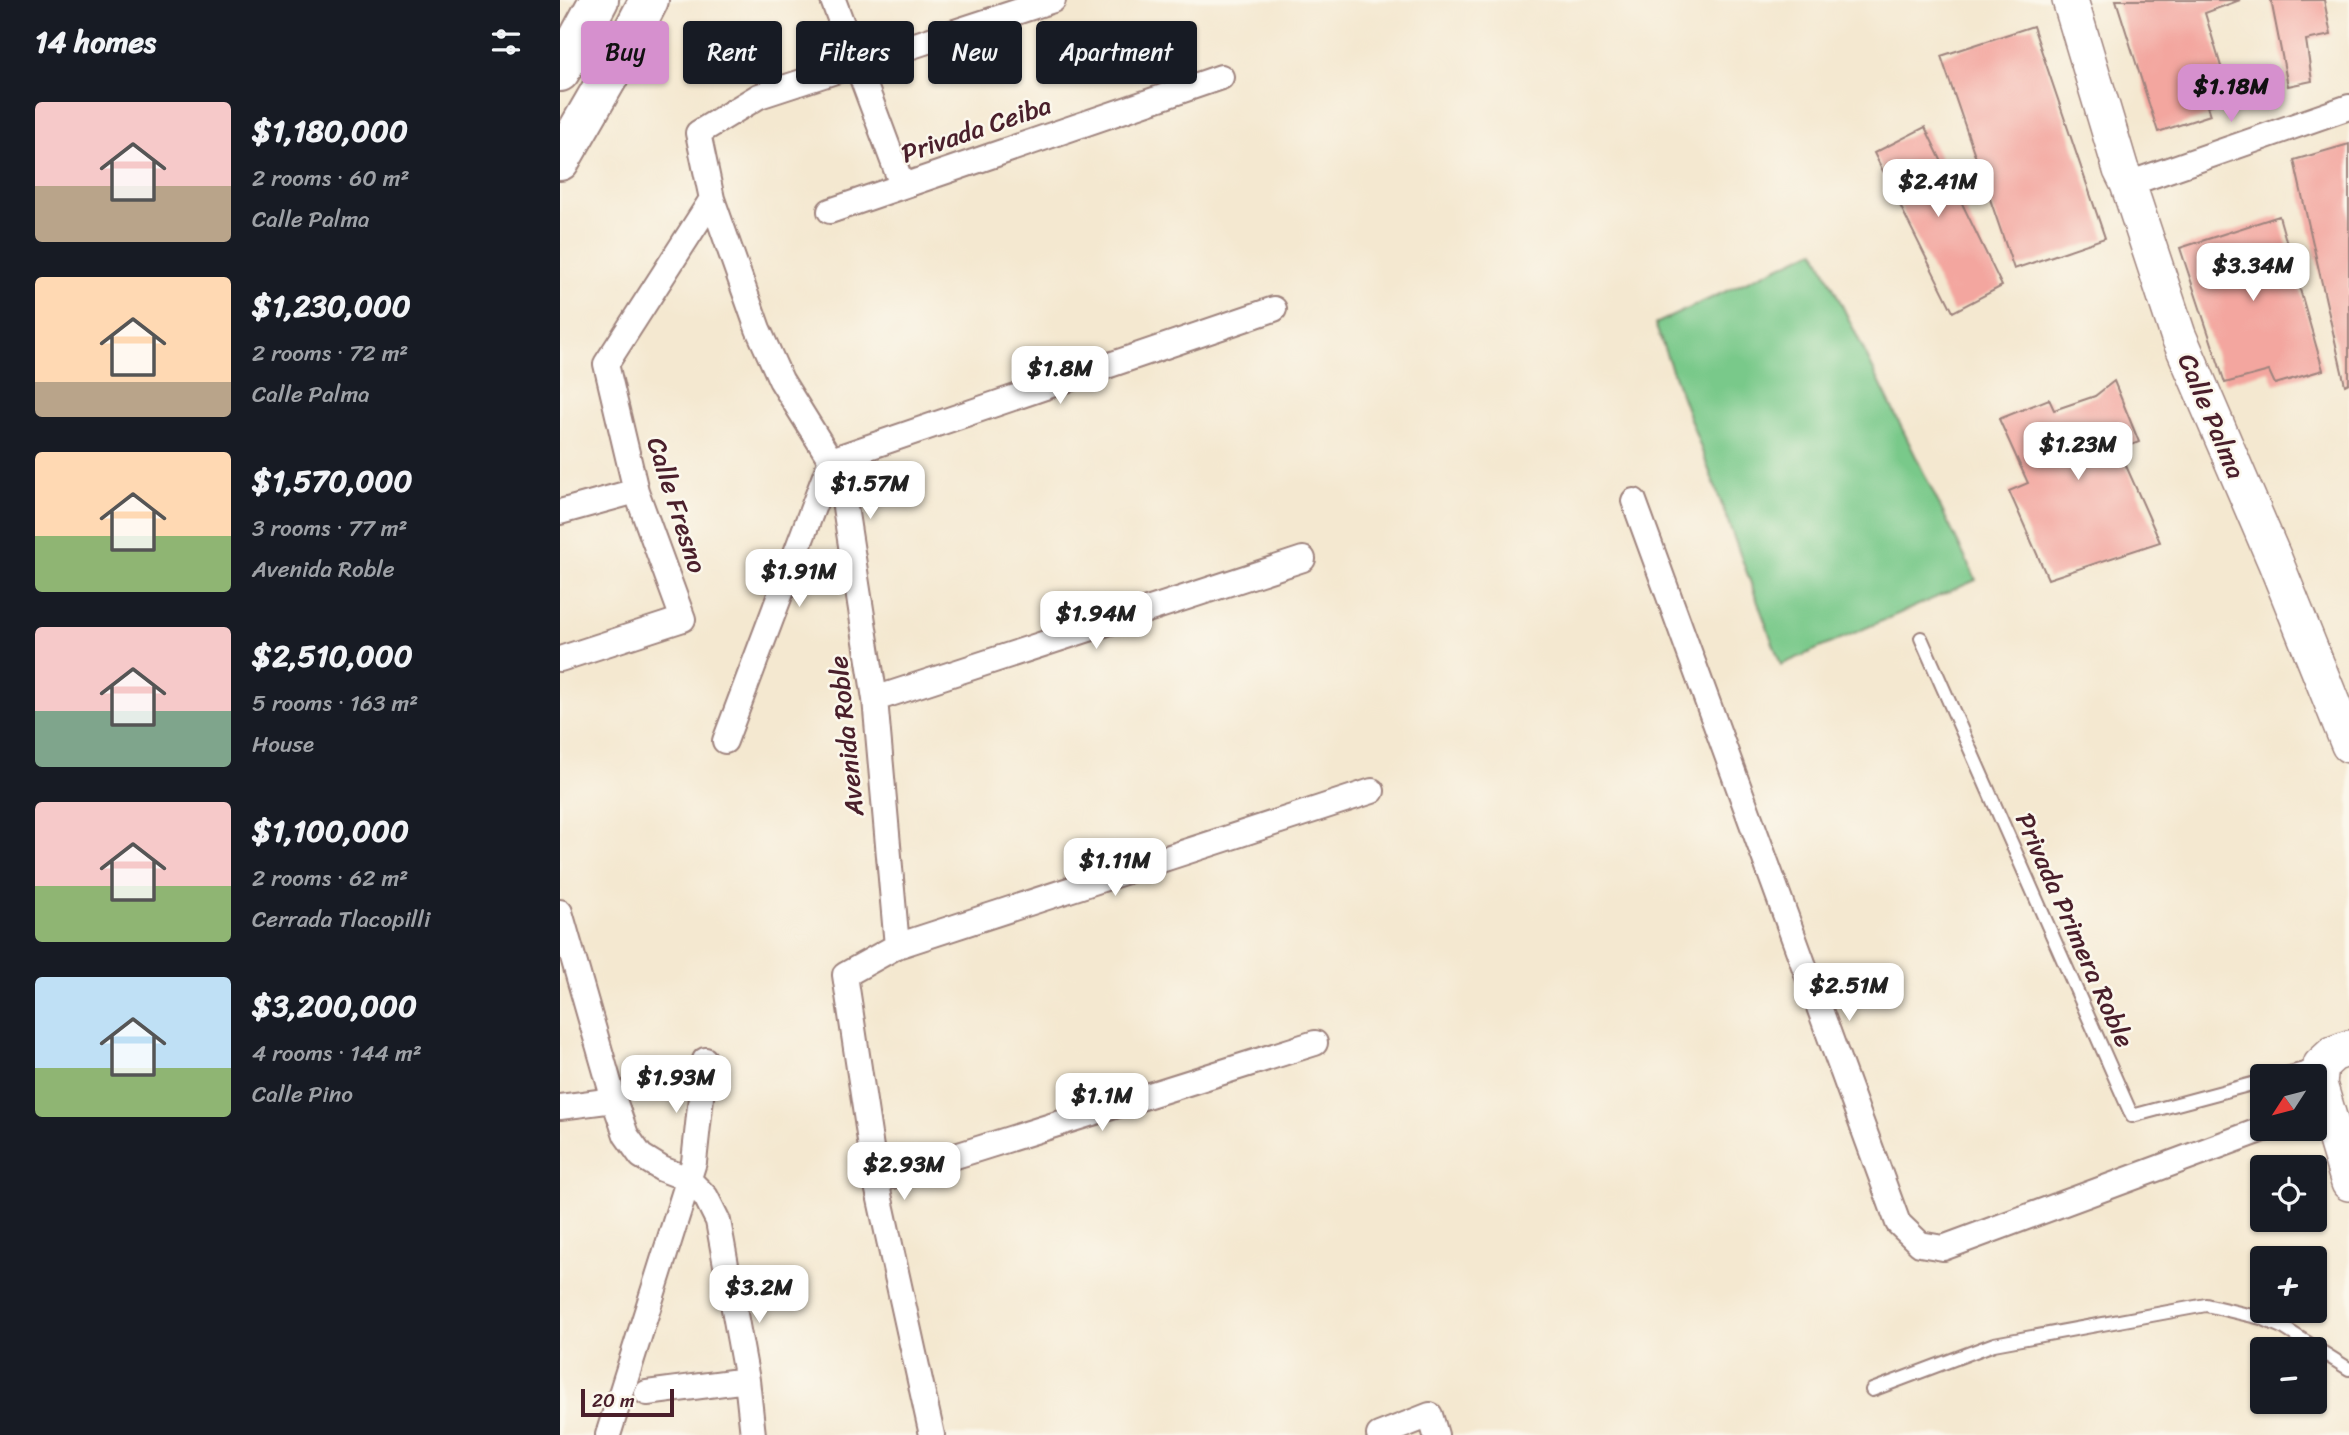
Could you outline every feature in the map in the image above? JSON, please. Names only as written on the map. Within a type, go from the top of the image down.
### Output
[{"type":"highway","points":[[560,63],[590,0]]},
{"type":"highway","points":[[560,72],[599,0]]},
{"type":"highway","points":[[560,135],[626,0]]},
{"type":"highway","points":[[560,162],[649,0]]},
{"type":"street","points":[[833,0],[841,21]]},
{"type":"street","points":[[914,46],[1052,0]]},
{"type":"street","name":"Calle Palma","points":[[2070,0],[2121,170],[2129,184],[2178,335],[2275,561],[2349,745]]},
{"type":"street","name":"Privada Ceiba","points":[[830,211],[1221,77]]},
{"type":"street","name":"Avenida Roble","points":[[797,84],[759,96],[698,133],[712,199],[758,329],[781,380],[840,475],[875,699],[897,946]]},
{"type":"street","points":[[865,84],[902,185]]},
{"type":"street","points":[[2129,184],[2349,107]]},
{"type":"street","name":"Calle Fresno","points":[[560,659],[683,619],[635,491],[606,364],[712,199]]},
{"type":"street","points":[[725,741],[831,460],[1274,309]]},
{"type":"street","points":[[560,512],[635,491]]},
{"type":"street","points":[[1634,500],[1898,1223],[1920,1244],[1942,1248],[2250,1134]]},
{"type":"street","points":[[875,699],[1303,559]]},
{"type":"street","points":[[932,1435],[876,1181],[845,975],[897,946],[1372,791]]},
{"type":"street","points":[[560,912],[626,1135],[641,1156],[662,1169],[688,1179],[706,1197],[718,1221],[747,1380],[753,1435]]},
{"type":"street","points":[[876,1181],[1315,1043]]},
{"type":"street","points":[[608,1435],[694,1162],[705,1060]]},
{"type":"street","points":[[560,1107],[614,1100]]},
{"type":"street","points":[[2328,1129],[2349,1183]]},
{"type":"street","points":[[647,1393],[747,1380]]},
{"type":"street","points":[[1379,1435],[1433,1425]]},
{"type":"lane","name":"Privada Primera Roble","points":[[1921,638],[2132,1116],[2250,1084]]},
{"type":"lane","points":[[2312,1064],[2335,1056]]},
{"type":"lane","points":[[1872,1390],[1994,1344],[2206,1305],[2261,1318],[2284,1328],[2349,1369]]},
{"type":"green space","points":[[1815,250],[1976,580],[1781,665],[1655,324]]},
{"type":"building","points":[[2116,0],[2240,0],[2205,13],[2231,100],[2207,106],[2210,115],[2158,132]]},
{"type":"building","points":[[2271,0],[2324,0],[2331,35],[2306,40],[2312,81],[2288,86]]},
{"type":"building","points":[[2033,26],[2105,238],[2014,269],[1941,56]]},
{"type":"building","points":[[1925,127],[2002,286],[1953,312],[1874,153]]},
{"type":"building","points":[[2349,144],[2349,383],[2345,385],[2294,160]]},
{"type":"building","points":[[2279,216],[2323,370],[2275,384],[2269,371],[2225,383],[2180,248]]},
{"type":"building","points":[[2114,381],[2139,442],[2119,450],[2160,542],[2048,579],[2009,491],[2028,483],[1999,419],[2049,399],[2054,410],[2095,396]]}]
